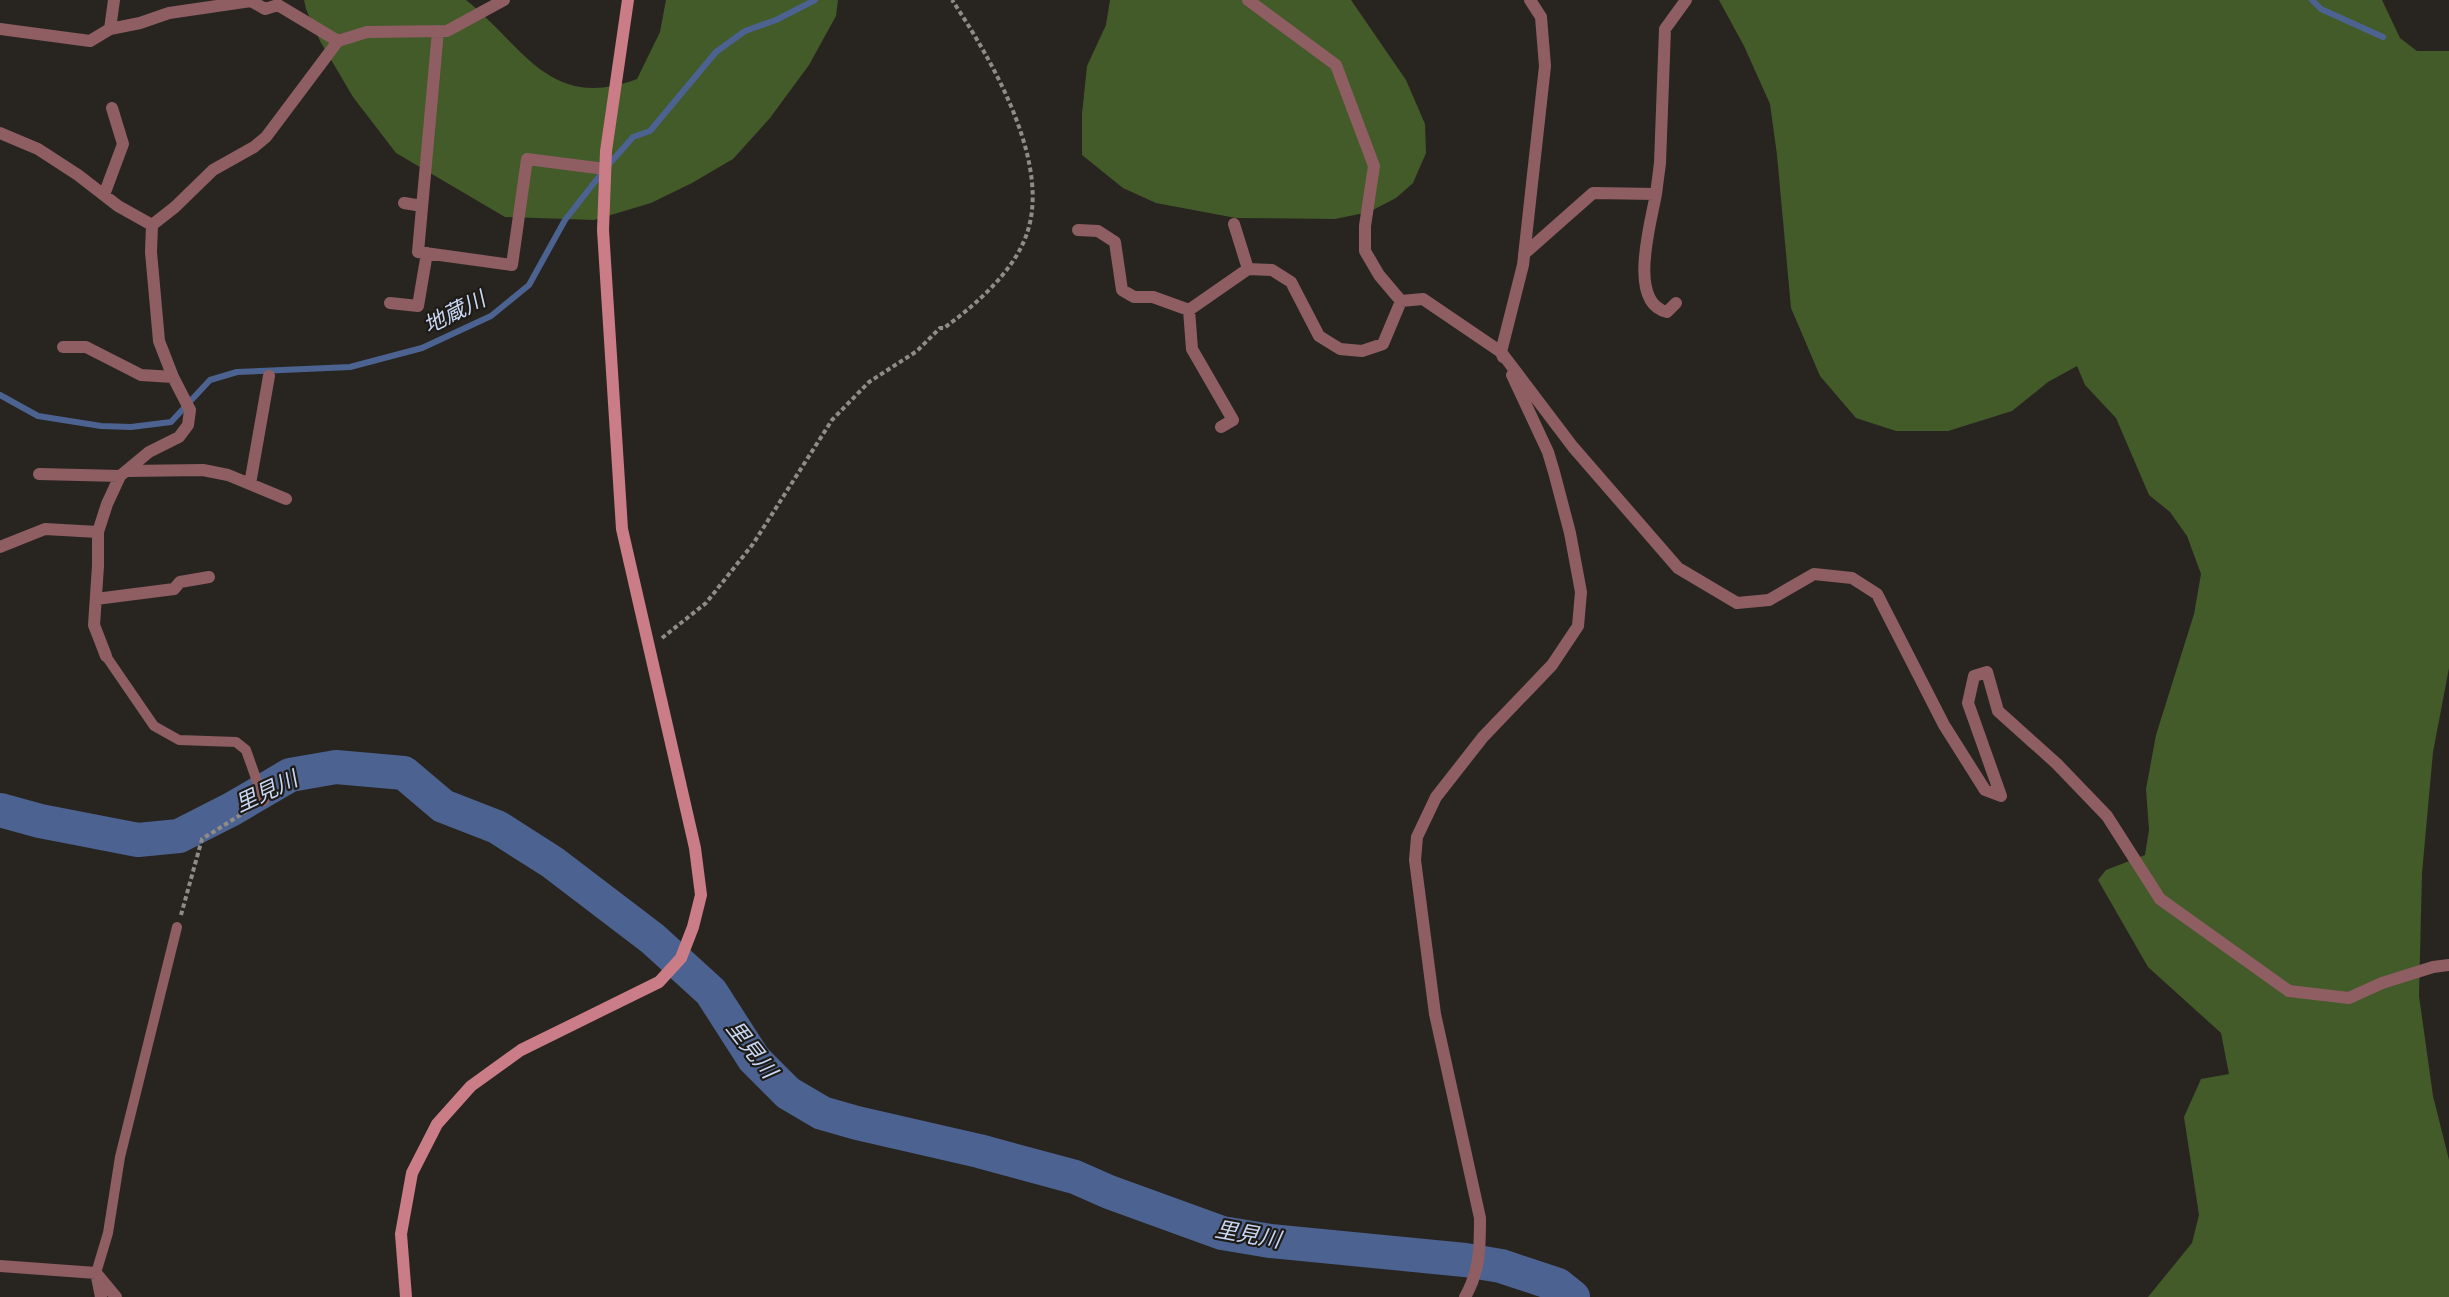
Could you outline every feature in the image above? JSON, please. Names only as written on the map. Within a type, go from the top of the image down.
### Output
[{"type":"street","points":[[110,29],[114,0]]},
{"type":"street","points":[[152,225],[175,207],[213,170],[254,147],[266,137],[338,40],[367,32],[447,31],[504,0]]},
{"type":"street","points":[[406,1297],[401,1233],[412,1173],[437,1124],[471,1086],[521,1050],[659,982],[681,958],[693,927],[701,895],[695,848],[622,529],[603,230],[606,151],[628,0]]},
{"type":"street","points":[[1248,0],[1336,65],[1374,166],[1365,226],[1365,251],[1379,275],[1401,301]]},
{"type":"street","points":[[1465,1297],[1474,1280],[1480,1246],[1479,1218],[1435,1014],[1415,860],[1416,837],[1436,796],[1484,737],[1552,665],[1578,626],[1581,592],[1570,534],[1548,452],[1501,352],[1524,254],[1545,66],[1541,17],[1530,0]]},
{"type":"street","points":[[1676,303],[1666,312],[1658,310],[1651,301],[1644,284],[1660,163],[1665,29],[1686,0]]},
{"type":"street","points":[[0,29],[90,41],[110,29],[140,23],[169,13],[251,1],[265,9],[278,5],[338,40]]},
{"type":"street","points":[[438,31],[418,252],[512,266],[527,159],[606,169]]},
{"type":"street","points":[[104,195],[123,144],[112,108]]},
{"type":"street","points":[[0,133],[38,149],[78,175],[117,206],[152,225]]},
{"type":"street","points":[[1524,254],[1593,193],[1656,194]]},
{"type":"street","points":[[404,203],[422,206]]},
{"type":"street","points":[[1234,224],[1248,269]]},
{"type":"street","points":[[106,656],[94,625],[98,532],[107,504],[124,473],[149,452],[179,437],[188,425],[190,410],[173,377],[159,341],[152,225]]},
{"type":"street","points":[[1078,230],[1098,231],[1115,242],[1122,290],[1134,297],[1153,297],[1189,310]]},
{"type":"street","points":[[390,303],[418,306],[427,253]]},
{"type":"street","points":[[1189,310],[1248,269],[1272,270],[1292,282],[1319,336],[1340,349],[1362,351],[1383,344],[1401,301]]},
{"type":"street","points":[[1401,301],[1423,299],[1501,352],[1573,447],[1678,568],[1737,603],[1769,600],[1814,574],[1852,578],[1877,594],[1944,725],[1985,790],[2001,796],[1968,703],[1974,676],[1988,672],[1998,711],[2057,764],[2107,816],[2160,899],[2289,991],[2349,998],[2382,983],[2433,967],[2449,965]]},
{"type":"street","points":[[1189,310],[1192,350],[1233,420],[1221,427]]},
{"type":"street","points":[[63,348],[86,347],[141,375],[173,377]]},
{"type":"street","points":[[250,484],[270,376]]},
{"type":"street","points":[[39,474],[203,470],[228,475],[286,499]]},
{"type":"street","points":[[0,547],[45,529],[98,532]]},
{"type":"street","points":[[96,599],[174,589],[180,582],[209,577]]},
{"type":"street","points":[[0,1266],[96,1273],[116,1297]]},
{"type":"street","points":[[96,1273],[101,1297]]},
{"type":"lane","points":[[106,656],[153,726],[179,740],[236,742],[246,750],[264,801]]},
{"type":"lane","points":[[96,1273],[108,1233],[120,1157],[177,927]]},
{"type":"path","points":[[646,633],[651,646],[706,603],[753,544],[832,420],[869,382],[916,351],[940,328],[944,328],[958,318],[1004,274],[1025,241],[1034,202],[1033,180],[1011,106],[976,37],[952,0]]},
{"type":"path","points":[[177,927],[202,839],[264,801]]},
{"type":"green space","points":[[304,0],[466,0],[540,69],[560,81],[581,87],[607,87],[637,79],[660,32],[666,0],[838,0],[836,16],[809,65],[770,118],[733,159],[651,203],[594,220],[505,217],[396,153],[353,97],[320,41]]},
{"type":"green space","points":[[1110,0],[1351,0],[1406,80],[1425,124],[1426,153],[1413,183],[1396,198],[1369,212],[1335,219],[1236,218],[1156,203],[1123,188],[1082,155],[1082,114],[1087,66],[1106,25]]},
{"type":"green space","points":[[1719,0],[2382,0],[2400,38],[2417,51],[2449,51],[2449,668],[2433,752],[2422,873],[2419,996],[2433,1096],[2449,1160],[2449,1297],[2148,1297],[2192,1243],[2199,1215],[2184,1117],[2201,1079],[2229,1074],[2221,1033],[2148,967],[2098,880],[2106,870],[2145,855],[2149,830],[2146,789],[2156,735],[2194,614],[2201,574],[2187,536],[2170,512],[2149,495],[2116,418],[2085,385],[2077,366],[2048,382],[2012,411],[1948,431],[1896,431],[1856,418],[1820,376],[1791,308],[1770,104],[1744,46]]},
{"type":"waterway","name":"地蔵川","points":[[0,395],[38,416],[101,426],[131,427],[171,422],[210,380],[237,372],[350,367],[422,348],[491,316],[529,285],[565,220],[605,169],[633,137],[650,131],[716,52],[745,31],[776,20],[815,0]]},
{"type":"waterway","name":"地蔵川","points":[[2312,0],[2321,9],[2383,37]]},
{"type":"waterway","name":"里見川","points":[[0,810],[40,821],[138,840],[179,836],[232,809],[290,775],[336,767],[404,773],[443,806],[497,827],[552,862],[653,939],[711,992],[754,1059],[788,1093],[822,1113],[1075,1177],[1109,1192],[1222,1233],[1270,1241],[1465,1260],[1501,1266],[1558,1285],[1573,1297]]}]
